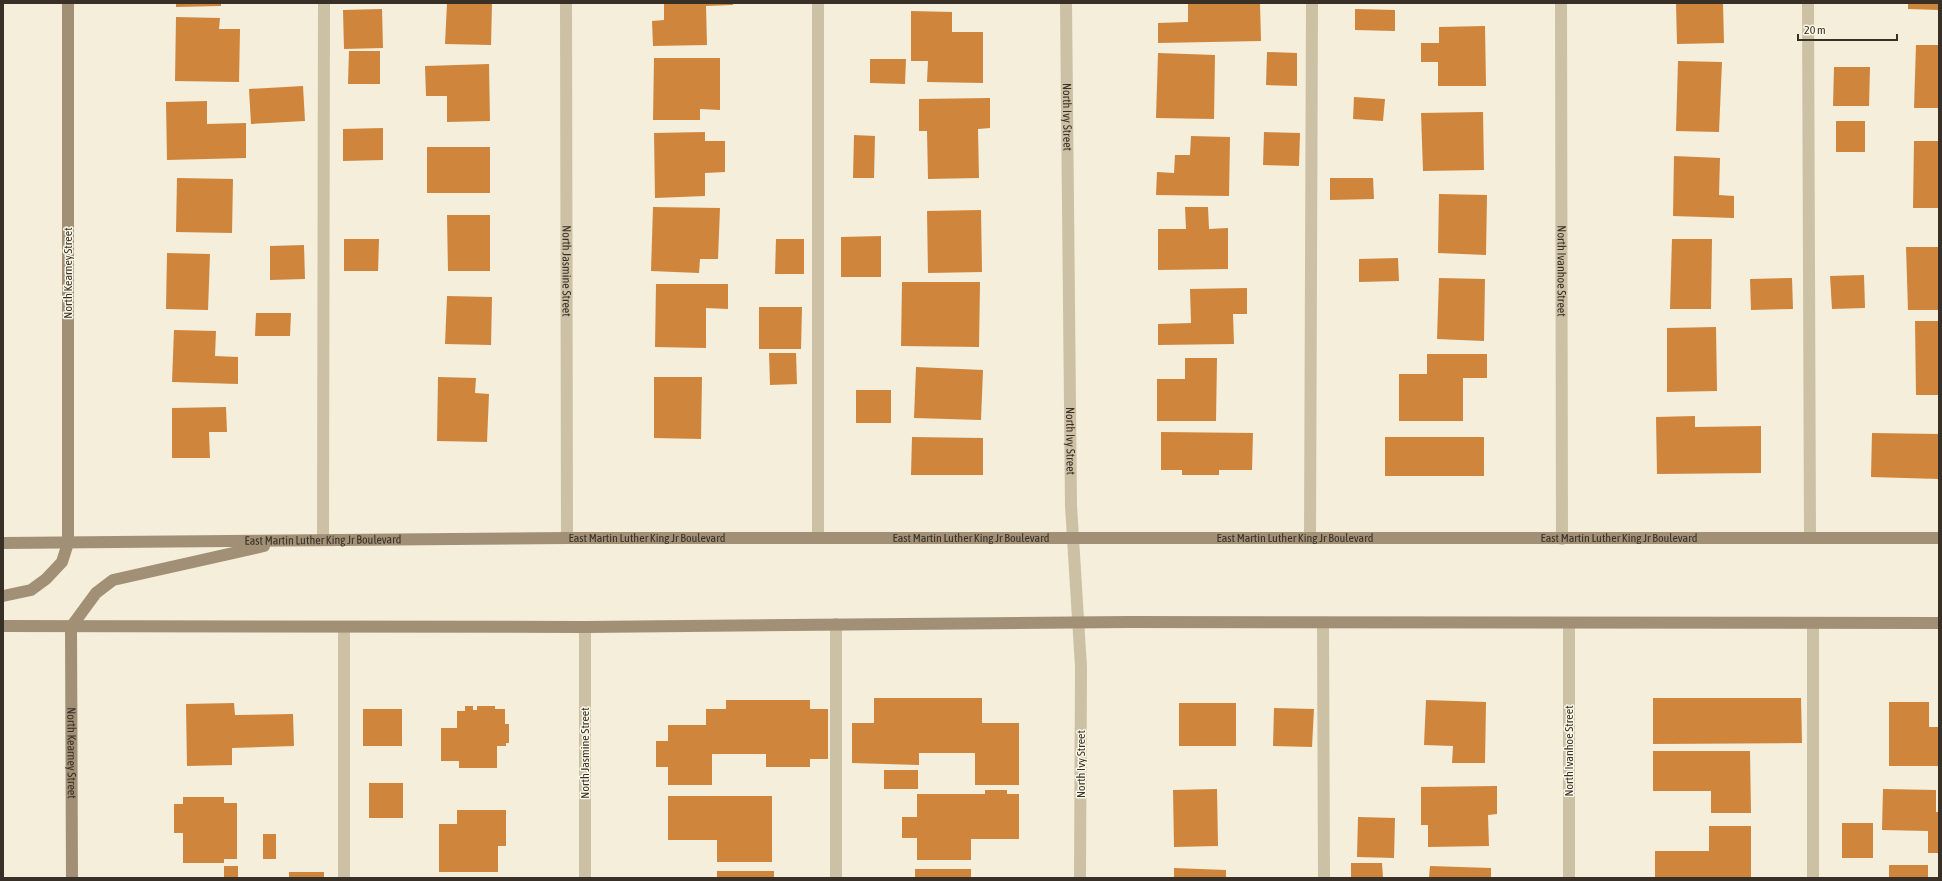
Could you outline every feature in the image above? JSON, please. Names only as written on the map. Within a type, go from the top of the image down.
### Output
[{"type":"main road","name":"North Kearney Street","points":[[3,596],[31,590],[46,579],[62,562],[68,543],[68,3]]},
{"type":"main road","name":"East Martin Luther King Jr Boulevard","points":[[3,543],[567,538],[1939,538]]},
{"type":"main road","points":[[70,627],[96,593],[113,580],[287,541]]},
{"type":"main road","points":[[3,626],[586,627],[1078,623],[1939,623]]},
{"type":"main road","name":"North Kearney Street","points":[[70,627],[72,878]]},
{"type":"street","points":[[323,540],[324,3]]},
{"type":"street","name":"North Jasmine Street","points":[[566,3],[567,538]]},
{"type":"street","points":[[818,3],[818,538]]},
{"type":"street","name":"North Ivy Street","points":[[1066,3],[1073,537],[1081,667],[1080,878]]},
{"type":"street","points":[[1310,538],[1312,3]]},
{"type":"street","name":"North Ivanhoe Street","points":[[1561,3],[1562,539]]},
{"type":"street","points":[[1808,3],[1810,538]]},
{"type":"street","points":[[1323,623],[1324,878]]},
{"type":"street","name":"North Ivanhoe Street","points":[[1568,623],[1569,878]]},
{"type":"street","points":[[1813,623],[1813,878]]},
{"type":"street","points":[[836,624],[836,878]]},
{"type":"street","points":[[344,627],[344,878]]},
{"type":"street","name":"North Jasmine Street","points":[[585,878],[586,627]]},
{"type":"building","points":[[176,3],[221,3],[221,6],[176,7]]},
{"type":"building","points":[[447,3],[492,3],[491,45],[445,44]]},
{"type":"building","points":[[664,3],[733,3],[733,5],[706,6],[707,45],[653,46],[652,21],[664,20]]},
{"type":"building","points":[[1188,3],[1260,3],[1261,41],[1158,43],[1158,23],[1188,22]]},
{"type":"building","points":[[1676,3],[1723,3],[1724,43],[1677,44]]},
{"type":"building","points":[[1908,3],[1939,3],[1939,10],[1908,9]]},
{"type":"building","points":[[382,9],[383,48],[344,49],[343,10]]},
{"type":"building","points":[[1355,9],[1395,10],[1395,31],[1355,30]]},
{"type":"building","points":[[911,11],[952,12],[952,32],[983,32],[983,83],[927,82],[928,61],[911,61]]},
{"type":"building","points":[[176,17],[220,18],[219,29],[240,29],[239,82],[175,81]]},
{"type":"building","points":[[1485,26],[1486,86],[1438,86],[1438,62],[1421,62],[1421,43],[1439,43],[1439,27]]},
{"type":"building","points":[[1916,45],[1939,45],[1939,108],[1914,108]]},
{"type":"building","points":[[349,51],[380,51],[380,84],[348,84]]},
{"type":"building","points":[[1267,52],[1297,53],[1297,86],[1266,85]]},
{"type":"building","points":[[1158,53],[1215,55],[1214,119],[1156,118]]},
{"type":"building","points":[[654,58],[720,58],[720,110],[700,109],[700,120],[653,120]]},
{"type":"building","points":[[870,59],[906,59],[905,84],[870,83]]},
{"type":"building","points":[[1678,61],[1722,62],[1719,132],[1676,131]]},
{"type":"building","points":[[489,64],[490,121],[447,122],[447,96],[426,96],[425,66]]},
{"type":"building","points":[[1834,67],[1870,67],[1869,106],[1833,106]]},
{"type":"building","points":[[303,86],[305,121],[251,124],[249,89]]},
{"type":"building","points":[[1354,97],[1385,99],[1383,121],[1353,119]]},
{"type":"building","points":[[990,98],[990,128],[978,129],[979,178],[928,179],[927,131],[919,131],[919,99]]},
{"type":"building","points":[[207,101],[207,124],[246,123],[246,158],[167,160],[166,102]]},
{"type":"building","points":[[1483,112],[1484,170],[1423,171],[1421,113]]},
{"type":"building","points":[[1836,121],[1865,121],[1865,152],[1836,152]]},
{"type":"building","points":[[383,128],[383,160],[343,161],[343,129]]},
{"type":"building","points":[[705,132],[705,141],[725,141],[725,172],[705,173],[705,196],[655,198],[654,133]]},
{"type":"building","points":[[1264,132],[1300,133],[1299,166],[1263,165]]},
{"type":"building","points":[[854,135],[875,136],[874,178],[853,178]]},
{"type":"building","points":[[1191,136],[1230,137],[1229,196],[1156,195],[1157,172],[1174,173],[1175,155],[1190,155]]},
{"type":"building","points":[[1914,141],[1939,141],[1939,208],[1913,208]]},
{"type":"building","points":[[427,147],[490,147],[490,193],[427,193]]},
{"type":"building","points":[[1674,156],[1720,158],[1719,195],[1734,196],[1734,218],[1673,216]]},
{"type":"building","points":[[177,178],[233,179],[232,233],[176,232]]},
{"type":"building","points":[[1330,178],[1373,178],[1374,199],[1330,200]]},
{"type":"building","points":[[1439,194],[1487,195],[1486,255],[1438,253]]},
{"type":"building","points":[[653,207],[720,208],[718,259],[700,259],[699,273],[651,271]]},
{"type":"building","points":[[1185,207],[1208,207],[1209,229],[1228,228],[1228,269],[1158,270],[1158,229],[1186,229]]},
{"type":"building","points":[[981,210],[982,272],[928,273],[927,211]]},
{"type":"building","points":[[447,215],[490,215],[490,271],[448,271]]},
{"type":"building","points":[[881,236],[881,277],[841,277],[841,237]]},
{"type":"building","points":[[344,239],[379,239],[378,271],[344,271]]},
{"type":"building","points":[[776,239],[804,239],[804,274],[775,274]]},
{"type":"building","points":[[1672,239],[1712,239],[1711,309],[1670,309]]},
{"type":"building","points":[[304,245],[305,279],[270,280],[270,246]]},
{"type":"building","points":[[1906,247],[1939,247],[1939,310],[1908,310]]},
{"type":"building","points":[[167,253],[210,254],[208,310],[166,309]]},
{"type":"building","points":[[1398,258],[1399,281],[1359,282],[1359,259]]},
{"type":"building","points":[[1864,275],[1865,308],[1832,309],[1830,276]]},
{"type":"building","points":[[1439,278],[1485,279],[1484,341],[1437,339]]},
{"type":"building","points":[[1792,278],[1793,309],[1751,310],[1750,279]]},
{"type":"building","points":[[902,282],[980,282],[979,347],[901,346]]},
{"type":"building","points":[[656,284],[728,284],[728,309],[706,308],[706,348],[655,347]]},
{"type":"building","points":[[1247,288],[1247,314],[1233,314],[1234,344],[1158,345],[1158,324],[1191,323],[1190,289]]},
{"type":"building","points":[[447,296],[492,297],[491,345],[445,344]]},
{"type":"building","points":[[759,307],[802,307],[801,349],[759,349]]},
{"type":"building","points":[[256,313],[291,313],[290,336],[255,336]]},
{"type":"building","points":[[1915,321],[1939,321],[1939,395],[1916,395]]},
{"type":"building","points":[[1716,327],[1717,391],[1667,392],[1667,328]]},
{"type":"building","points":[[174,330],[216,331],[215,356],[238,357],[238,384],[172,382]]},
{"type":"building","points":[[769,353],[796,353],[797,384],[770,385]]},
{"type":"building","points":[[1427,354],[1487,354],[1487,378],[1463,378],[1463,421],[1399,421],[1399,374],[1427,374]]},
{"type":"building","points":[[1185,358],[1217,358],[1216,421],[1157,421],[1157,379],[1185,379]]},
{"type":"building","points":[[916,367],[983,370],[981,420],[914,418]]},
{"type":"building","points":[[438,377],[476,378],[475,393],[489,394],[487,442],[437,441]]},
{"type":"building","points":[[654,377],[702,377],[701,439],[654,438]]},
{"type":"building","points":[[856,390],[891,390],[891,423],[856,423]]},
{"type":"building","points":[[226,407],[227,432],[209,432],[210,458],[172,458],[172,408]]},
{"type":"building","points":[[1695,416],[1695,427],[1761,426],[1761,473],[1657,474],[1656,417]]},
{"type":"building","points":[[1161,432],[1253,433],[1252,470],[1219,470],[1219,475],[1182,475],[1182,470],[1161,470]]},
{"type":"building","points":[[1872,433],[1939,434],[1939,479],[1871,477]]},
{"type":"building","points":[[912,437],[983,438],[983,475],[911,475]]},
{"type":"building","points":[[1385,437],[1484,437],[1484,476],[1385,476]]},
{"type":"building","points":[[874,698],[982,698],[982,723],[1019,723],[1019,785],[975,785],[975,753],[919,753],[919,765],[852,763],[852,723],[874,723]]},
{"type":"building","points":[[1653,698],[1801,698],[1802,743],[1653,744]]},
{"type":"building","points":[[726,700],[810,700],[810,709],[828,709],[828,759],[810,759],[810,767],[766,767],[766,754],[712,754],[712,785],[668,785],[668,767],[656,767],[656,741],[668,741],[668,725],[706,725],[706,709],[726,709]]},
{"type":"building","points":[[1426,700],[1486,702],[1485,763],[1452,763],[1453,746],[1424,745]]},
{"type":"building","points":[[1889,702],[1929,702],[1929,727],[1939,727],[1939,766],[1889,766]]},
{"type":"building","points":[[234,703],[235,715],[293,714],[294,746],[232,748],[232,765],[187,766],[186,704]]},
{"type":"building","points":[[1179,703],[1236,703],[1236,746],[1179,746]]},
{"type":"building","points":[[465,706],[473,706],[473,710],[477,710],[477,706],[495,706],[495,709],[505,709],[505,724],[509,724],[509,743],[506,743],[506,746],[497,746],[497,768],[459,768],[459,761],[441,761],[441,728],[457,728],[457,711],[465,711]]},
{"type":"building","points":[[1274,708],[1314,709],[1312,747],[1273,746]]},
{"type":"building","points":[[363,709],[402,709],[402,746],[363,746]]},
{"type":"building","points":[[1653,751],[1750,751],[1751,813],[1711,813],[1711,791],[1653,791]]},
{"type":"building","points":[[884,770],[918,770],[918,789],[884,789]]},
{"type":"building","points":[[369,783],[403,783],[403,818],[369,818]]},
{"type":"building","points":[[1497,786],[1497,814],[1488,815],[1489,846],[1428,847],[1428,825],[1421,825],[1421,787]]},
{"type":"building","points":[[1217,789],[1218,846],[1174,847],[1173,790]]},
{"type":"building","points":[[1883,789],[1936,790],[1936,812],[1939,812],[1939,853],[1928,853],[1928,831],[1882,830]]},
{"type":"building","points":[[985,790],[1007,790],[1007,794],[1019,794],[1019,839],[971,839],[971,860],[917,860],[917,838],[902,838],[902,817],[917,817],[917,794],[985,794]]},
{"type":"building","points":[[668,796],[772,796],[772,862],[717,862],[717,840],[668,840]]},
{"type":"building","points":[[183,797],[224,797],[224,803],[237,803],[237,859],[224,859],[224,863],[183,863],[183,833],[174,833],[174,804],[183,804]]},
{"type":"building","points":[[457,810],[506,810],[506,846],[498,846],[498,872],[439,872],[439,824],[457,824]]},
{"type":"building","points":[[1358,817],[1395,818],[1394,858],[1357,857]]},
{"type":"building","points":[[1842,823],[1873,823],[1873,858],[1842,858]]},
{"type":"building","points":[[1709,826],[1751,826],[1751,878],[1655,878],[1655,851],[1709,851]]},
{"type":"building","points":[[263,834],[276,834],[276,859],[263,859]]},
{"type":"building","points":[[1351,863],[1382,863],[1383,878],[1351,878]]},
{"type":"building","points":[[1889,865],[1928,865],[1928,878],[1889,878]]},
{"type":"building","points":[[224,866],[238,866],[238,878],[224,878]]},
{"type":"building","points":[[1430,866],[1491,868],[1491,878],[1429,878]]},
{"type":"building","points":[[1174,868],[1226,870],[1226,878],[1174,878]]},
{"type":"building","points":[[915,869],[971,869],[971,878],[915,878]]},
{"type":"building","points":[[717,871],[774,871],[774,878],[717,878]]},
{"type":"building","points":[[289,872],[324,872],[324,878],[289,878]]}]
